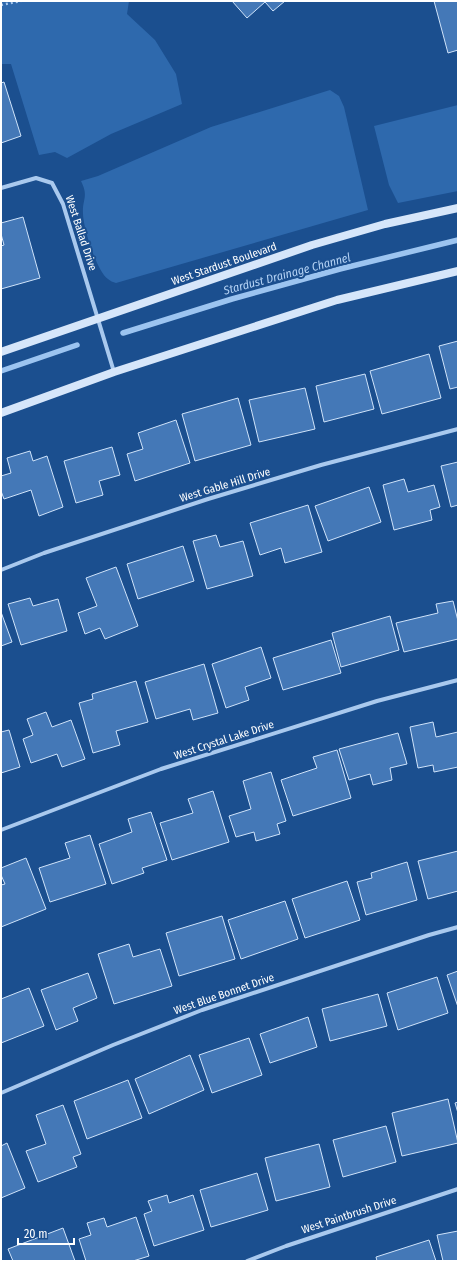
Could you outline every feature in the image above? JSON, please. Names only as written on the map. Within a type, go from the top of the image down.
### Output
[{"type":"street","name":"West Ballad Drive","points":[[1,188],[36,178],[52,183],[63,204],[114,372]]},
{"type":"street","name":"West Stardust Boulevard","points":[[1,352],[312,245],[385,224],[458,208]]},
{"type":"street","points":[[1,413],[114,372],[337,300],[458,271]]},
{"type":"street","name":"West Gable Hill Drive","points":[[1,570],[44,553],[208,499],[321,465],[458,429]]},
{"type":"street","name":"West Crystal Lake Drive","points":[[1,830],[161,769],[377,701],[458,680]]},
{"type":"street","name":"West Blue Bonnet Drive","points":[[1,1093],[113,1045],[202,1010],[429,935],[458,927]]},
{"type":"street","name":"West Paintbrush Drive","points":[[247,1261],[286,1246],[458,1189]]},
{"type":"path","points":[[1,5],[21,1]]},
{"type":"shaded area","points":[[1,1],[129,1],[127,14],[155,40],[176,74],[182,104],[111,134],[67,158],[55,152],[39,155],[11,64],[1,64]]},
{"type":"shaded area","points":[[330,90],[339,96],[344,107],[368,210],[116,283],[104,275],[95,259],[85,229],[83,209],[85,191],[81,181],[98,176],[211,127]]},
{"type":"shaded area","points":[[458,105],[458,191],[398,203],[389,185],[374,126]]},
{"type":"building","points":[[232,1],[285,1],[273,11],[265,2],[247,18]]},
{"type":"building","points":[[434,1],[458,1],[458,50],[448,53]]},
{"type":"building","points":[[4,82],[21,136],[1,143],[1,83]]},
{"type":"building","points":[[23,217],[40,278],[1,289],[1,246],[4,245],[1,234],[1,223]]},
{"type":"building","points":[[458,341],[458,387],[450,389],[439,346]]},
{"type":"building","points":[[429,354],[441,398],[382,414],[370,371]]},
{"type":"building","points":[[365,374],[374,409],[324,422],[316,386]]},
{"type":"building","points":[[305,388],[315,429],[259,442],[249,400]]},
{"type":"building","points":[[238,398],[251,445],[195,461],[182,414]]},
{"type":"building","points":[[176,420],[190,463],[135,481],[127,454],[143,449],[138,433]]},
{"type":"building","points":[[112,447],[120,475],[99,481],[103,495],[76,503],[64,461]]},
{"type":"building","points":[[30,451],[33,461],[47,456],[63,507],[39,516],[31,490],[4,499],[1,491],[1,476],[11,473],[7,458]]},
{"type":"building","points":[[458,462],[458,505],[451,507],[441,466]]},
{"type":"building","points":[[404,479],[408,492],[434,485],[440,507],[430,510],[432,520],[394,530],[383,485]]},
{"type":"building","points":[[369,487],[381,522],[328,541],[315,506]]},
{"type":"building","points":[[308,505],[322,552],[285,563],[281,548],[260,555],[250,523]]},
{"type":"building","points":[[216,535],[220,547],[243,541],[253,576],[207,589],[193,541]]},
{"type":"building","points":[[183,546],[194,581],[138,599],[127,564]]},
{"type":"building","points":[[116,567],[138,626],[105,639],[100,628],[85,634],[78,613],[97,606],[86,578]]},
{"type":"building","points":[[30,598],[33,606],[58,599],[67,631],[21,645],[8,604]]},
{"type":"building","points":[[453,601],[458,621],[458,639],[404,652],[396,623],[438,613],[436,604]]},
{"type":"building","points":[[1,612],[12,642],[1,646]]},
{"type":"building","points":[[390,616],[399,650],[341,667],[332,633]]},
{"type":"building","points":[[331,640],[341,673],[283,690],[273,658]]},
{"type":"building","points":[[261,647],[271,678],[245,687],[249,700],[226,708],[212,664]]},
{"type":"building","points":[[204,664],[218,713],[193,720],[190,709],[156,719],[145,682]]},
{"type":"building","points":[[136,681],[148,722],[116,731],[120,745],[93,753],[79,703],[93,699],[92,694]]},
{"type":"building","points":[[46,712],[52,727],[71,720],[85,759],[62,767],[57,754],[31,763],[23,739],[33,735],[27,719]]},
{"type":"building","points":[[433,722],[436,737],[458,732],[458,767],[434,772],[433,765],[418,768],[410,727]]},
{"type":"building","points":[[9,730],[20,767],[1,773],[1,732]]},
{"type":"building","points":[[398,733],[407,764],[390,768],[392,780],[373,785],[370,774],[349,780],[339,749]]},
{"type":"building","points":[[337,750],[351,798],[293,816],[281,780],[317,768],[313,757]]},
{"type":"building","points":[[271,772],[286,821],[277,824],[280,834],[256,841],[254,832],[236,837],[229,816],[251,809],[243,781]]},
{"type":"building","points":[[213,791],[229,842],[172,860],[160,823],[193,813],[188,799]]},
{"type":"building","points":[[151,812],[167,860],[142,868],[144,873],[112,884],[99,844],[132,832],[128,819]]},
{"type":"building","points":[[90,835],[106,884],[50,902],[39,868],[70,858],[65,843]]},
{"type":"building","points":[[458,851],[458,891],[428,899],[418,861]]},
{"type":"building","points":[[26,858],[46,909],[1,927],[1,885],[5,884],[1,875],[1,868]]},
{"type":"building","points":[[407,862],[417,900],[366,915],[357,882],[372,878],[371,873]]},
{"type":"building","points":[[347,881],[360,920],[305,938],[292,899]]},
{"type":"building","points":[[285,901],[298,939],[241,959],[228,920]]},
{"type":"building","points":[[222,916],[235,959],[179,976],[166,933]]},
{"type":"building","points":[[129,944],[133,957],[160,949],[172,986],[114,1004],[98,954]]},
{"type":"building","points":[[458,971],[458,1007],[447,975]]},
{"type":"building","points":[[88,973],[97,998],[73,1008],[78,1021],[56,1030],[41,990]]},
{"type":"building","points":[[437,977],[448,1013],[398,1030],[387,993]]},
{"type":"building","points":[[29,988],[44,1026],[1,1043],[1,999]]},
{"type":"building","points":[[378,994],[387,1026],[330,1041],[322,1009]]},
{"type":"building","points":[[308,1017],[317,1047],[270,1063],[260,1034]]},
{"type":"building","points":[[249,1038],[262,1075],[212,1093],[199,1055]]},
{"type":"building","points":[[190,1055],[204,1090],[149,1114],[135,1079]]},
{"type":"building","points":[[128,1080],[142,1118],[87,1139],[74,1101]]},
{"type":"building","points":[[448,1099],[458,1143],[402,1156],[392,1113]]},
{"type":"building","points":[[458,1102],[458,1113],[455,1103]]},
{"type":"building","points":[[63,1105],[81,1154],[73,1157],[77,1167],[38,1182],[26,1151],[46,1144],[36,1115]]},
{"type":"building","points":[[386,1126],[396,1162],[343,1177],[333,1140]]},
{"type":"building","points":[[7,1143],[25,1188],[1,1198],[1,1146]]},
{"type":"building","points":[[319,1144],[330,1187],[276,1201],[265,1158]]},
{"type":"building","points":[[257,1173],[268,1210],[211,1227],[200,1190]]},
{"type":"building","points":[[167,1195],[169,1203],[193,1195],[204,1230],[154,1246],[144,1214],[152,1211],[148,1201]]},
{"type":"building","points":[[136,1217],[149,1256],[133,1261],[86,1261],[79,1239],[91,1235],[87,1223],[104,1218],[107,1227]]},
{"type":"building","points":[[63,1228],[75,1261],[13,1261],[8,1249]]},
{"type":"building","points":[[458,1231],[458,1261],[443,1261],[437,1235]]},
{"type":"building","points":[[429,1240],[436,1261],[377,1261],[376,1257]]},
{"type":"waterway","name":"Stardust Drainage Channel","points":[[123,333],[232,299],[340,269],[458,240]]},
{"type":"waterway","name":"Stardust Drainage Channel","points":[[1,371],[77,345]]}]
